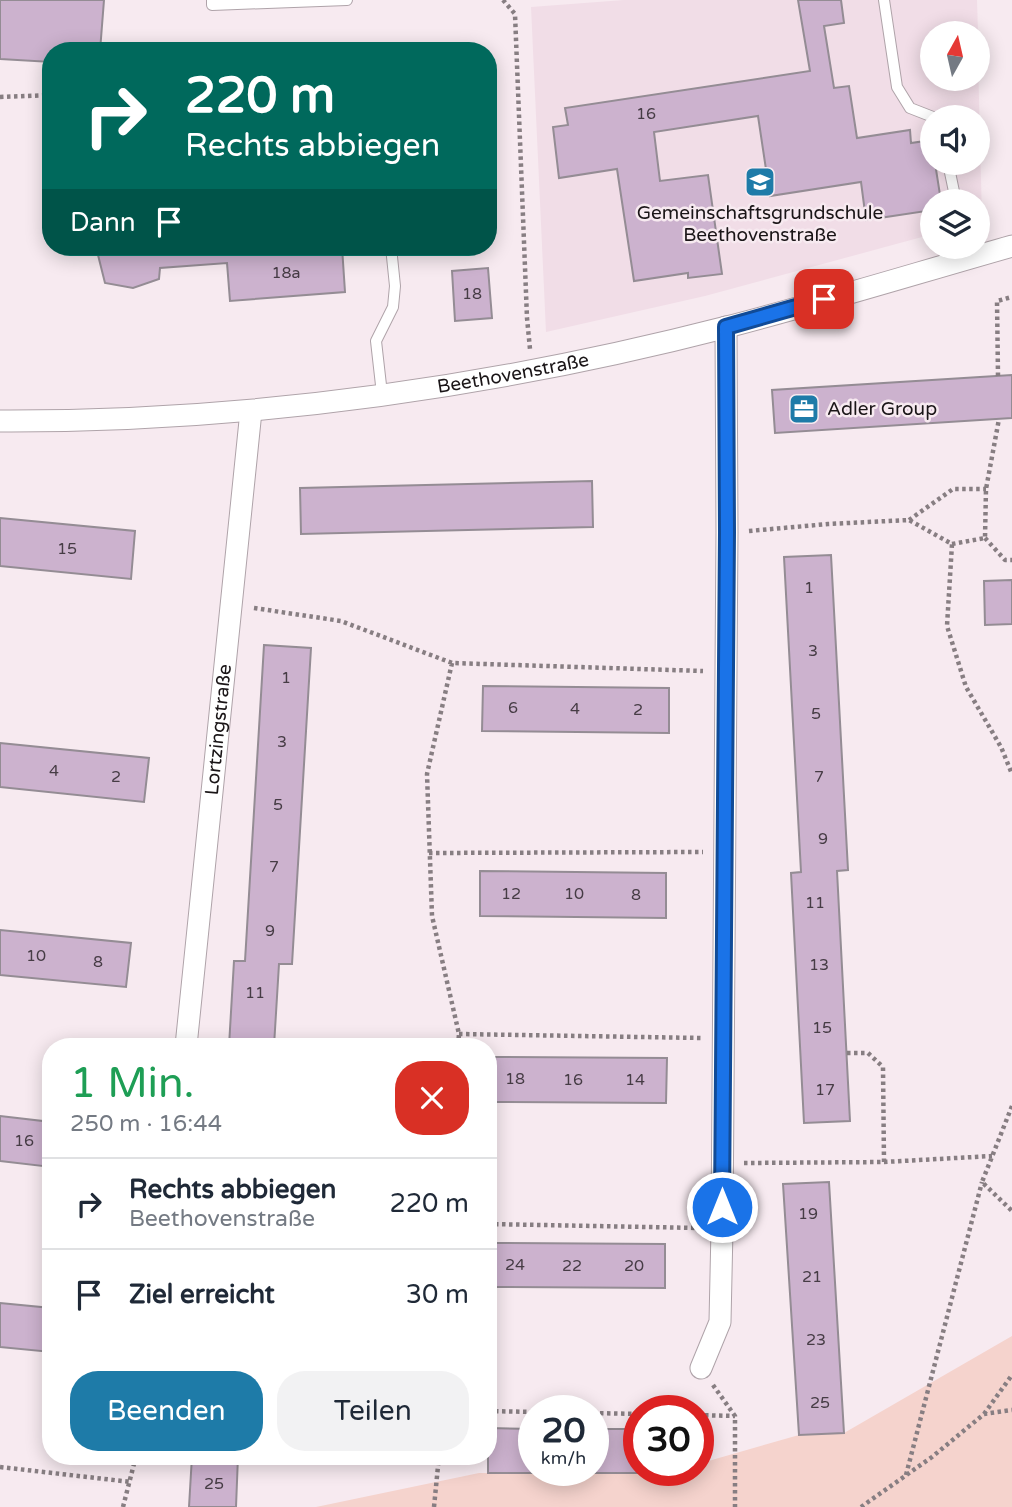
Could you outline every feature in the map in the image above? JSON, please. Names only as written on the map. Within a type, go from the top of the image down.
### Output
[{"type":"street","name":"Beethovenstraße","points":[[990,249],[1012,246]]},
{"type":"street","name":"Beethovenstraße","points":[[0,421],[180,417],[251,411],[446,386],[533,370],[726,327],[945,259]]},
{"type":"street","points":[[701,1368],[720,1322],[727,532],[726,327]]},
{"type":"street","name":"Lortzingstraße","points":[[187,1038],[229,604],[251,411]]},
{"type":"lane","points":[[212,0],[212,5],[347,0]]},
{"type":"lane","points":[[884,0],[897,87],[910,108],[920,112]]},
{"type":"lane","points":[[382,394],[376,341],[393,307],[395,286],[392,256]]},
{"type":"path","points":[[503,0],[515,14],[527,318],[533,370]]},
{"type":"path","points":[[0,97],[42,95]]},
{"type":"path","points":[[998,376],[997,302],[1012,297]]},
{"type":"path","points":[[999,419],[986,489],[985,538],[1004,560],[1012,560]]},
{"type":"path","points":[[727,532],[909,520],[953,489],[986,489]]},
{"type":"path","points":[[909,520],[952,544],[985,538]]},
{"type":"path","points":[[952,544],[947,626],[966,687],[1001,747],[1012,774]]},
{"type":"path","points":[[229,604],[341,621],[452,663],[726,671]]},
{"type":"path","points":[[452,663],[427,774],[432,916],[459,1038]]},
{"type":"path","points":[[429,853],[725,852]]},
{"type":"path","points":[[459,1034],[723,1038]]},
{"type":"path","points":[[847,1053],[868,1053],[883,1067],[884,1162]]},
{"type":"path","points":[[906,1475],[982,1182],[1012,1105]]},
{"type":"path","points":[[723,1164],[884,1162],[992,1156]]},
{"type":"path","points":[[982,1182],[1012,1211]]},
{"type":"path","points":[[497,1224],[722,1228]]},
{"type":"path","points":[[701,1368],[735,1416],[735,1507]]},
{"type":"path","points":[[861,1507],[932,1457],[984,1414],[1012,1375]]},
{"type":"path","points":[[984,1414],[1012,1410]]},
{"type":"path","points":[[497,1411],[518,1412]]},
{"type":"path","points":[[714,1415],[735,1416]]},
{"type":"path","points":[[123,1507],[134,1465]]},
{"type":"path","points":[[433,1507],[438,1465]]},
{"type":"path","points":[[0,1467],[131,1482]]},
{"type":"shaded area","name":"Gemeinschaftsgrundschule Beethovenstraße","points":[[624,0],[977,0],[978,21],[920,21],[920,91],[979,91],[979,105],[920,105],[920,175],[981,175],[981,189],[920,189],[920,238],[705,296],[546,332],[531,7]]},
{"type":"shaded area","points":[[1012,1336],[1012,1507],[316,1507],[479,1473],[518,1473],[518,1486],[609,1486],[609,1473],[623,1473],[623,1486],[714,1486],[714,1459],[799,1435],[844,1433]]},
{"type":"building","points":[[0,0],[104,0],[101,42],[42,42],[42,61],[0,59]]},
{"type":"building","points":[[798,0],[841,0],[844,23],[824,26],[834,88],[849,86],[857,138],[910,130],[911,143],[920,142],[920,175],[937,175],[939,189],[920,189],[920,212],[866,220],[861,182],[770,196],[758,116],[654,132],[660,181],[708,175],[722,274],[688,278],[688,273],[634,281],[617,169],[559,178],[553,127],[568,125],[565,108],[810,71]]},
{"type":"building","points":[[98,256],[343,256],[345,292],[230,301],[227,263],[160,268],[159,279],[133,288],[105,283]]},
{"type":"building","points":[[488,268],[492,318],[455,321],[452,271]]},
{"type":"building","points":[[1012,375],[1012,418],[775,433],[772,390]]},
{"type":"building","points":[[592,481],[593,527],[301,534],[300,488]]},
{"type":"building","points":[[0,518],[135,531],[131,579],[0,566]]},
{"type":"building","points":[[831,555],[848,870],[837,871],[850,1121],[804,1123],[791,873],[801,872],[784,557]]},
{"type":"building","points":[[1012,580],[1012,624],[985,625],[984,581]]},
{"type":"building","points":[[264,645],[311,648],[292,964],[279,964],[274,1038],[229,1038],[234,961],[245,961]]},
{"type":"building","points":[[483,686],[669,688],[669,733],[482,731]]},
{"type":"building","points":[[0,743],[149,758],[144,802],[0,787]]},
{"type":"building","points":[[480,871],[666,873],[666,918],[480,916]]},
{"type":"building","points":[[0,930],[131,943],[126,987],[0,975]]},
{"type":"building","points":[[497,1057],[667,1058],[666,1103],[497,1102]]},
{"type":"building","points":[[0,1116],[42,1121],[42,1166],[0,1161]]},
{"type":"building","points":[[829,1182],[844,1433],[799,1435],[783,1184]]},
{"type":"building","points":[[497,1243],[665,1244],[665,1288],[497,1287]]},
{"type":"building","points":[[0,1303],[42,1307],[42,1351],[0,1347]]},
{"type":"building","points":[[497,1428],[518,1429],[518,1473],[488,1473],[488,1465],[497,1465]]},
{"type":"building","points":[[609,1429],[623,1429],[623,1473],[609,1473]]},
{"type":"building","points":[[191,1465],[238,1465],[236,1507],[189,1507]]},
{"type":"place","name":"Gemeinschaftsgrundschule Beethovenstraße","points":[[760,182]]},
{"type":"place","name":"Adler Group","points":[[804,409]]},
{"type":"route","points":[[722,1207],[726,327],[824,299]]}]
